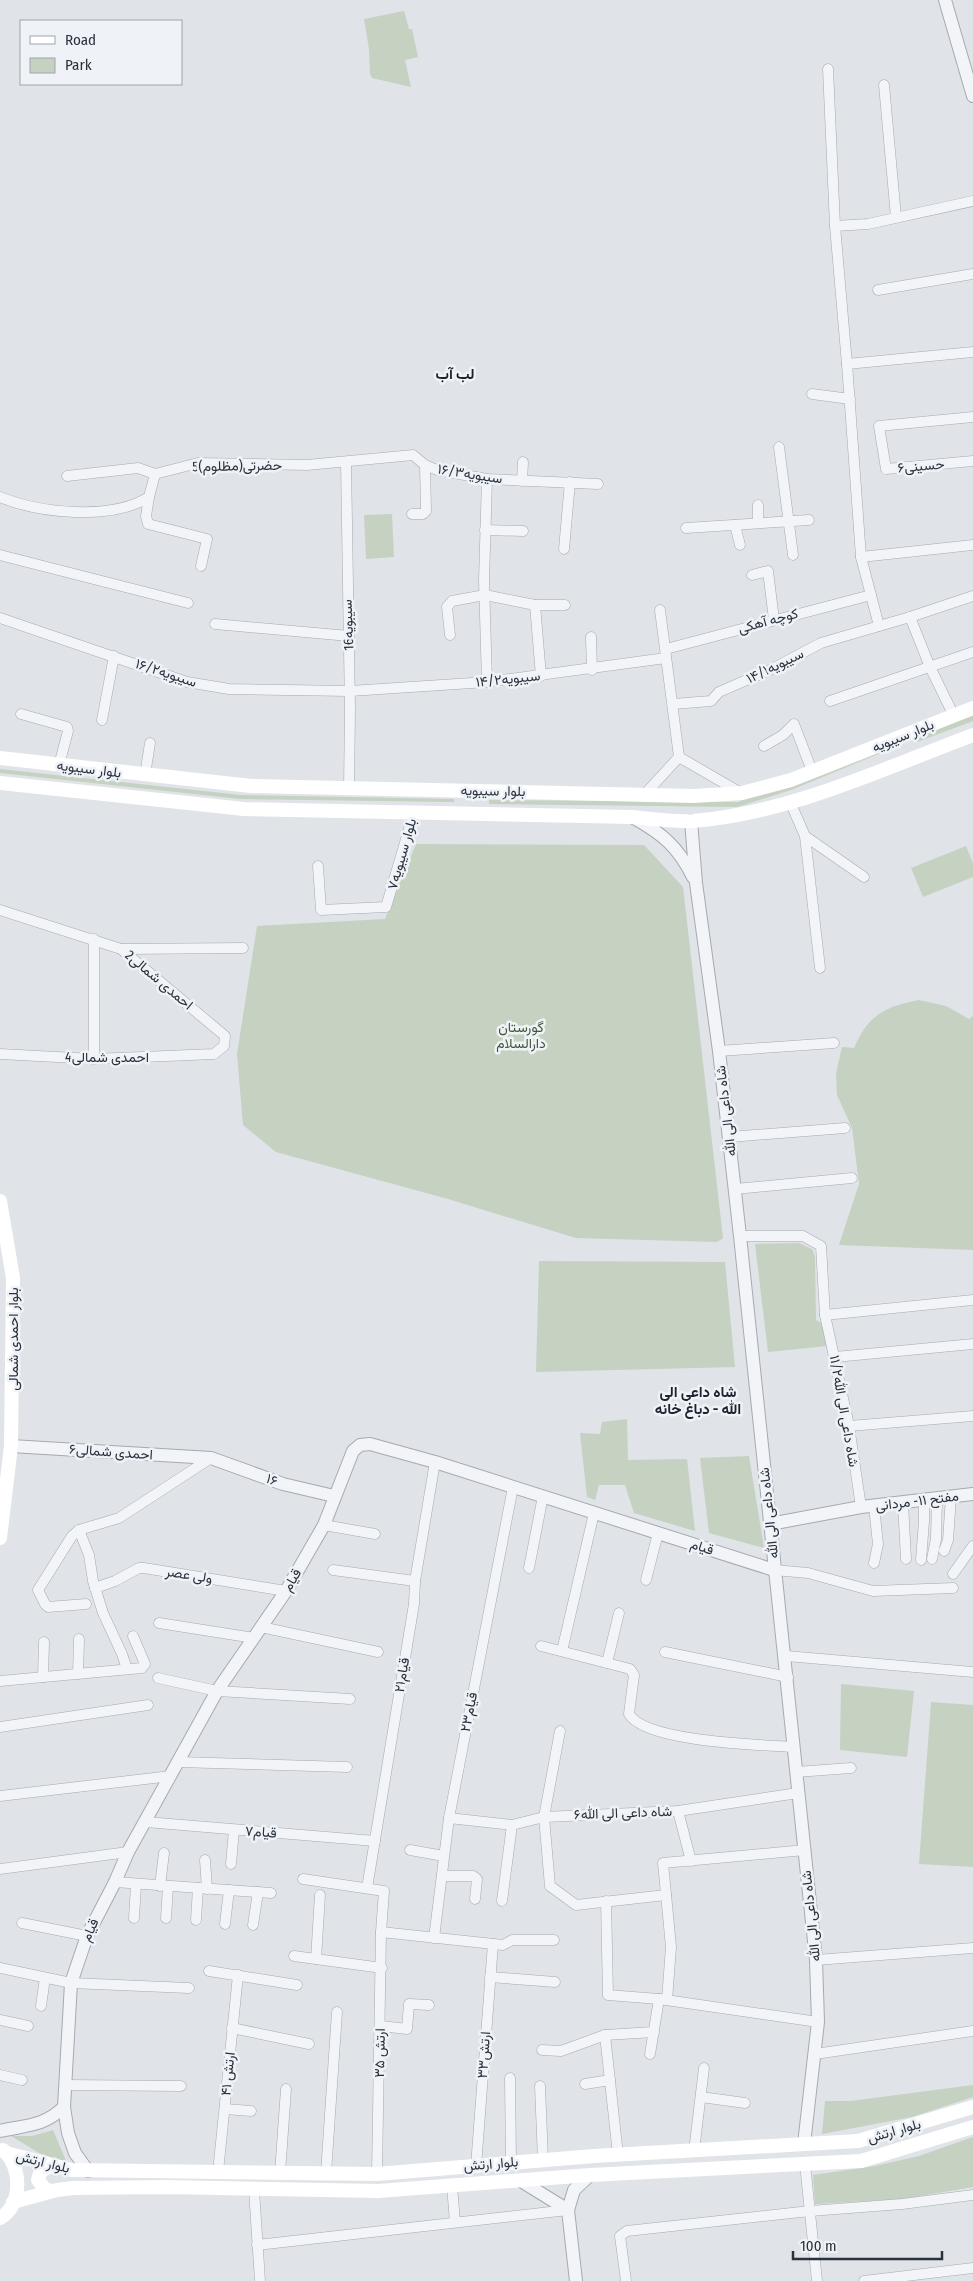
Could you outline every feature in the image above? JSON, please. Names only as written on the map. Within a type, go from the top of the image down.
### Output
[{"type":"main road","name":"بلوار سیبویه","points":[[0,758],[251,786],[694,796],[742,793],[791,780],[973,708]]},
{"type":"main road","points":[[911,733],[906,740],[908,750],[918,756]]},
{"type":"main road","name":"بلوار سیبویه","points":[[2,785],[244,809],[632,817],[691,821],[739,815],[791,804],[973,735]]},
{"type":"main road","points":[[879,746],[886,749],[890,761],[882,769]]},
{"type":"main road","points":[[470,791],[470,814]]},
{"type":"main road","name":"بلوار احمدی شمالی","points":[[0,1201],[13,1278],[11,1446],[0,1538]]},
{"type":"main road","name":"بلوار ارتش","points":[[3,2150],[72,2170],[377,2174],[543,2160],[858,2141],[973,2107]]},
{"type":"main road","name":"بلوار ارتش","points":[[13,2202],[52,2191],[73,2188],[167,2187],[378,2191],[590,2175],[861,2161],[973,2127]]},
{"type":"main road","points":[[1,2220],[13,2202],[17,2185],[15,2167],[3,2150]]},
{"type":"main road","points":[[52,2191],[46,2190],[40,2185],[39,2174],[47,2167],[58,2166]]},
{"type":"street","points":[[945,0],[971,82],[973,96]]},
{"type":"street","points":[[828,69],[835,226],[861,557],[879,626]]},
{"type":"street","points":[[884,85],[896,217]]},
{"type":"street","points":[[835,226],[868,224],[973,201]]},
{"type":"street","points":[[878,290],[973,274]]},
{"type":"street","points":[[847,364],[973,352]]},
{"type":"street","points":[[812,394],[850,399]]},
{"type":"street","name":"حسینی۶","points":[[973,417],[879,426],[886,469],[973,461]]},
{"type":"street","points":[[779,447],[793,555]]},
{"type":"street","name":"سیبویه۱۶/۳","points":[[346,462],[413,455],[425,465],[437,470],[487,479],[598,484]]},
{"type":"street","name":"5حضرتی(مظلوم)","points":[[156,474],[198,463],[307,465],[346,462]]},
{"type":"street","name":"سیبویه16","points":[[346,462],[350,690],[349,789]]},
{"type":"street","points":[[522,481],[523,462]]},
{"type":"street","points":[[412,514],[424,514],[426,511],[425,465]]},
{"type":"street","points":[[67,476],[138,468],[156,474],[149,497],[146,516],[148,524],[207,539],[201,566]]},
{"type":"street","points":[[487,479],[485,530],[487,682]]},
{"type":"street","points":[[564,549],[570,482]]},
{"type":"street","points":[[0,497],[21,505],[68,512],[110,510],[149,497]]},
{"type":"street","points":[[758,505],[758,523]]},
{"type":"street","points":[[686,528],[809,520]]},
{"type":"street","points":[[735,525],[740,545]]},
{"type":"street","points":[[485,530],[523,531]]},
{"type":"street","points":[[861,557],[973,545]]},
{"type":"street","points":[[0,555],[188,603]]},
{"type":"street","points":[[752,575],[768,571],[774,620]]},
{"type":"street","points":[[450,635],[447,607],[452,600],[485,595],[535,605],[565,604]]},
{"type":"street","name":"کوچه آهکی","points":[[666,653],[774,620],[871,595]]},
{"type":"street","name":"سیبویه۱۴/۱","points":[[674,704],[711,701],[719,692],[772,669],[821,643],[973,596]]},
{"type":"street","points":[[535,605],[541,676]]},
{"type":"street","points":[[646,794],[679,757],[674,704],[660,610]]},
{"type":"street","points":[[910,617],[930,667],[954,716]]},
{"type":"street","name":"سیبویه۱۶/۲","points":[[0,618],[187,682],[229,689],[350,690]]},
{"type":"street","points":[[215,624],[349,636]]},
{"type":"street","points":[[591,637],[592,670]]},
{"type":"street","points":[[830,701],[973,652]]},
{"type":"street","name":"سیبویه۱۴/۲","points":[[350,690],[487,682],[541,676],[592,670],[666,653]]},
{"type":"street","points":[[102,720],[114,656]]},
{"type":"street","points":[[21,714],[67,727],[68,731],[58,765]]},
{"type":"street","points":[[764,746],[783,735],[794,724],[812,771]]},
{"type":"street","points":[[144,775],[150,743]]},
{"type":"street","points":[[679,757],[742,793]]},
{"type":"street","points":[[791,804],[805,836],[820,968]]},
{"type":"street","name":"بلوار سیبویه۷","points":[[318,866],[321,910],[386,907],[414,812]]},
{"type":"street","points":[[632,817],[656,830],[670,842],[685,862],[696,883]]},
{"type":"street","name":"شاه داعی الی الله","points":[[691,821],[696,883],[719,1051],[735,1189],[774,1570],[786,1656],[793,1747],[816,1960],[818,2022],[804,2144]]},
{"type":"street","points":[[805,836],[864,877]]},
{"type":"street","name":"2احمدی شمالی","points":[[0,910],[121,949],[225,1036],[224,1046],[214,1054]]},
{"type":"street","points":[[94,939],[94,1058]]},
{"type":"street","points":[[121,949],[243,948]]},
{"type":"street","points":[[719,1051],[834,1043]]},
{"type":"street","name":"4احمدی شمالی","points":[[0,1054],[94,1058],[214,1054]]},
{"type":"street","points":[[729,1137],[845,1128]]},
{"type":"street","points":[[735,1189],[852,1178]]},
{"type":"street","name":"۱۱/۲شاه داعی الی الله","points":[[740,1236],[803,1236],[821,1246],[825,1315],[867,1507],[878,1544],[874,1563]]},
{"type":"street","points":[[825,1315],[973,1300]]},
{"type":"street","points":[[835,1357],[973,1344]]},
{"type":"street","points":[[849,1426],[973,1416]]},
{"type":"street","name":"قیام","points":[[88,2171],[75,2153],[68,2133],[64,2108],[71,1983],[87,1936],[116,1882],[128,1852],[217,1691],[286,1591],[324,1525],[353,1451],[360,1445],[370,1444],[435,1462],[774,1570]]},
{"type":"street","name":"احمدی شمالی۶","points":[[11,1446],[211,1458]]},
{"type":"street","points":[[86,1604],[47,1606],[39,1594],[39,1587],[72,1536],[79,1530],[119,1518],[211,1458]]},
{"type":"street","name":"۱۶","points":[[211,1458],[283,1484],[334,1496]]},
{"type":"street","name":"قیام۲۱","points":[[367,1888],[414,1604],[415,1581],[435,1462]]},
{"type":"street","name":"قیام۲۳","points":[[434,1938],[448,1818],[513,1487]]},
{"type":"street","name":"مفتح ۱۱- مردانی","points":[[770,1524],[867,1507],[973,1494]]},
{"type":"street","points":[[529,1568],[543,1496]]},
{"type":"street","points":[[944,1551],[948,1540],[951,1497]]},
{"type":"street","points":[[932,1559],[936,1539],[937,1498]]},
{"type":"street","points":[[921,1560],[924,1500]]},
{"type":"street","points":[[903,1502],[906,1559]]},
{"type":"street","points":[[562,1651],[594,1512]]},
{"type":"street","points":[[324,1525],[375,1534]]},
{"type":"street","points":[[79,1530],[90,1555],[103,1613],[127,1669]]},
{"type":"street","points":[[646,1580],[658,1533]]},
{"type":"street","points":[[953,1574],[973,1546]]},
{"type":"street","name":"ولی عصر","points":[[96,1588],[115,1581],[139,1568],[144,1568],[286,1591]]},
{"type":"street","points":[[333,1570],[415,1581]]},
{"type":"street","points":[[774,1570],[808,1573],[873,1591],[953,1588]]},
{"type":"street","points":[[608,1663],[619,1613]]},
{"type":"street","points":[[159,1623],[254,1638]]},
{"type":"street","points":[[262,1627],[378,1652]]},
{"type":"street","points":[[0,1681],[142,1668],[145,1664],[133,1636]]},
{"type":"street","points":[[78,1674],[79,1639]]},
{"type":"street","points":[[43,1677],[44,1642]]},
{"type":"street","points":[[541,1646],[630,1669],[634,1675],[628,1714],[631,1718],[654,1730],[672,1735],[729,1743],[793,1747]]},
{"type":"street","points":[[666,1652],[788,1677]]},
{"type":"street","points":[[786,1656],[973,1672]]},
{"type":"street","points":[[158,1678],[217,1691],[350,1699]]},
{"type":"street","points":[[0,1727],[148,1705]]},
{"type":"street","points":[[560,1731],[544,1816],[550,1886],[576,1905],[666,1896]]},
{"type":"street","points":[[178,1762],[347,1767]]},
{"type":"street","points":[[796,1772],[851,1768]]},
{"type":"street","points":[[0,1796],[171,1776]]},
{"type":"street","name":"شاه داعی الی الله۶","points":[[448,1818],[512,1825],[544,1816],[678,1811],[798,1793]]},
{"type":"street","points":[[678,1811],[690,1861]]},
{"type":"street","name":"قیام۷","points":[[146,1822],[375,1841]]},
{"type":"street","points":[[502,1901],[512,1825]]},
{"type":"street","points":[[231,1864],[234,1830]]},
{"type":"street","points":[[410,1850],[444,1856]]},
{"type":"street","points":[[650,2054],[663,2000],[670,1947],[662,1864],[805,1850]]},
{"type":"street","points":[[0,1868],[128,1852]]},
{"type":"street","points":[[164,1853],[166,1918]]},
{"type":"street","points":[[196,1920],[205,1860]]},
{"type":"street","points":[[442,1876],[473,1876],[477,1882],[475,1899]]},
{"type":"street","points":[[303,1879],[367,1888]]},
{"type":"street","points":[[116,1882],[136,1885],[271,1893]]},
{"type":"street","points":[[134,1918],[136,1885]]},
{"type":"street","name":"ارتش ۳۵","points":[[367,1888],[384,1891],[381,1932],[382,1968],[377,2174]]},
{"type":"street","points":[[225,1924],[228,1890]]},
{"type":"street","points":[[253,1925],[258,1892]]},
{"type":"street","points":[[316,1959],[320,1895]]},
{"type":"street","points":[[606,1901],[608,1995],[663,2000],[818,2022]]},
{"type":"street","points":[[22,1923],[87,1936]]},
{"type":"street","points":[[381,1932],[503,1945],[512,1940],[554,1940]]},
{"type":"street","name":"ارتش۳۳","points":[[476,2166],[492,1944]]},
{"type":"street","points":[[816,1960],[973,1948]]},
{"type":"street","points":[[294,1956],[382,1968]]},
{"type":"street","points":[[0,1968],[71,1983],[189,1988]]},
{"type":"street","points":[[208,1970],[297,1985]]},
{"type":"street","name":"ارتش ۴۱","points":[[218,2172],[238,1975]]},
{"type":"street","points":[[490,1977],[555,1982]]},
{"type":"street","points":[[41,2006],[45,1978]]},
{"type":"street","points":[[381,2026],[406,2029],[409,2004],[428,2005]]},
{"type":"street","points":[[326,2173],[337,2012]]},
{"type":"street","points":[[0,2020],[28,2026]]},
{"type":"street","points":[[232,2028],[309,2044]]},
{"type":"street","points":[[815,2054],[973,2030]]},
{"type":"street","points":[[542,2050],[561,2050],[605,2035],[654,2032]]},
{"type":"street","points":[[605,2035],[618,2155]]},
{"type":"street","points":[[694,2151],[704,2068]]},
{"type":"street","points":[[0,2075],[22,2080]]},
{"type":"street","points":[[510,2078],[511,2163]]},
{"type":"street","points":[[585,2084],[610,2080]]},
{"type":"street","points":[[66,2085],[181,2086]]},
{"type":"street","points":[[540,2086],[543,2160]]},
{"type":"street","points":[[280,2173],[286,2089]]},
{"type":"street","points":[[701,2097],[745,2103]]},
{"type":"street","points":[[0,2131],[41,2124],[64,2108]]},
{"type":"street","points":[[225,2109],[251,2111]]},
{"type":"street","points":[[804,2164],[817,2281]]},
{"type":"street","points":[[576,2281],[568,2210],[574,2190],[590,2175]]},
{"type":"street","points":[[521,2181],[568,2210]]},
{"type":"street","points":[[452,2186],[454,2222]]},
{"type":"street","points":[[254,2190],[260,2281]]},
{"type":"street","points":[[626,2281],[620,2236],[623,2233],[973,2195]]},
{"type":"street","points":[[257,2245],[568,2210]]},
{"type":"street","points":[[864,2281],[973,2268]]},
{"type":"green space","points":[[404,11],[409,29],[412,29],[418,57],[405,60],[411,87],[372,78],[364,19]]},
{"type":"green space","points":[[392,514],[394,557],[366,559],[364,515]]},
{"type":"green space","points":[[973,715],[973,721],[917,742],[915,738]]},
{"type":"green space","points":[[880,749],[881,753],[791,790],[737,807],[489,804],[489,800],[738,802]]},
{"type":"green space","points":[[0,769],[241,795],[454,799],[454,802],[240,799],[0,773]]},
{"type":"green space","name":"گورستان دارالسلام","points":[[416,844],[644,845],[683,887],[723,1238],[717,1242],[576,1238],[448,1199],[276,1152],[243,1125],[237,1054],[257,926],[385,919]]},
{"type":"green space","points":[[966,846],[973,863],[973,877],[923,897],[911,868]]},
{"type":"green space","points":[[919,1000],[946,1006],[969,1019],[973,1016],[973,1250],[839,1245],[859,1184],[852,1128],[837,1095],[836,1074],[842,1047],[854,1048],[865,1027],[879,1014],[897,1005]]},
{"type":"green space","points":[[799,1243],[812,1249],[815,1256],[816,1320],[823,1324],[827,1346],[768,1352],[755,1244]]},
{"type":"green space","points":[[539,1261],[725,1262],[735,1367],[536,1372]]},
{"type":"green space","points":[[627,1419],[628,1460],[687,1459],[695,1531],[634,1513],[625,1485],[599,1485],[595,1500],[587,1497],[580,1433],[600,1434],[602,1422]]},
{"type":"green space","points":[[749,1456],[764,1548],[709,1533],[700,1458]]},
{"type":"green space","points":[[841,1684],[914,1691],[907,1757],[840,1750]]},
{"type":"green space","points":[[931,1702],[973,1705],[973,1867],[919,1864]]},
{"type":"green space","points":[[973,2085],[973,2097],[912,2117],[822,2134],[825,2101],[851,2101]]},
{"type":"green space","points":[[53,2130],[67,2163],[39,2153],[11,2136],[32,2136]]},
{"type":"green space","points":[[973,2137],[973,2187],[903,2199],[815,2204],[813,2175],[875,2166],[919,2156]]},
{"type":"district","name":"لب آب","points":[[455,374]]},
{"type":"district","name":"شاه داعی الی الله - دباغ خانه","points":[[698,1400]]}]
